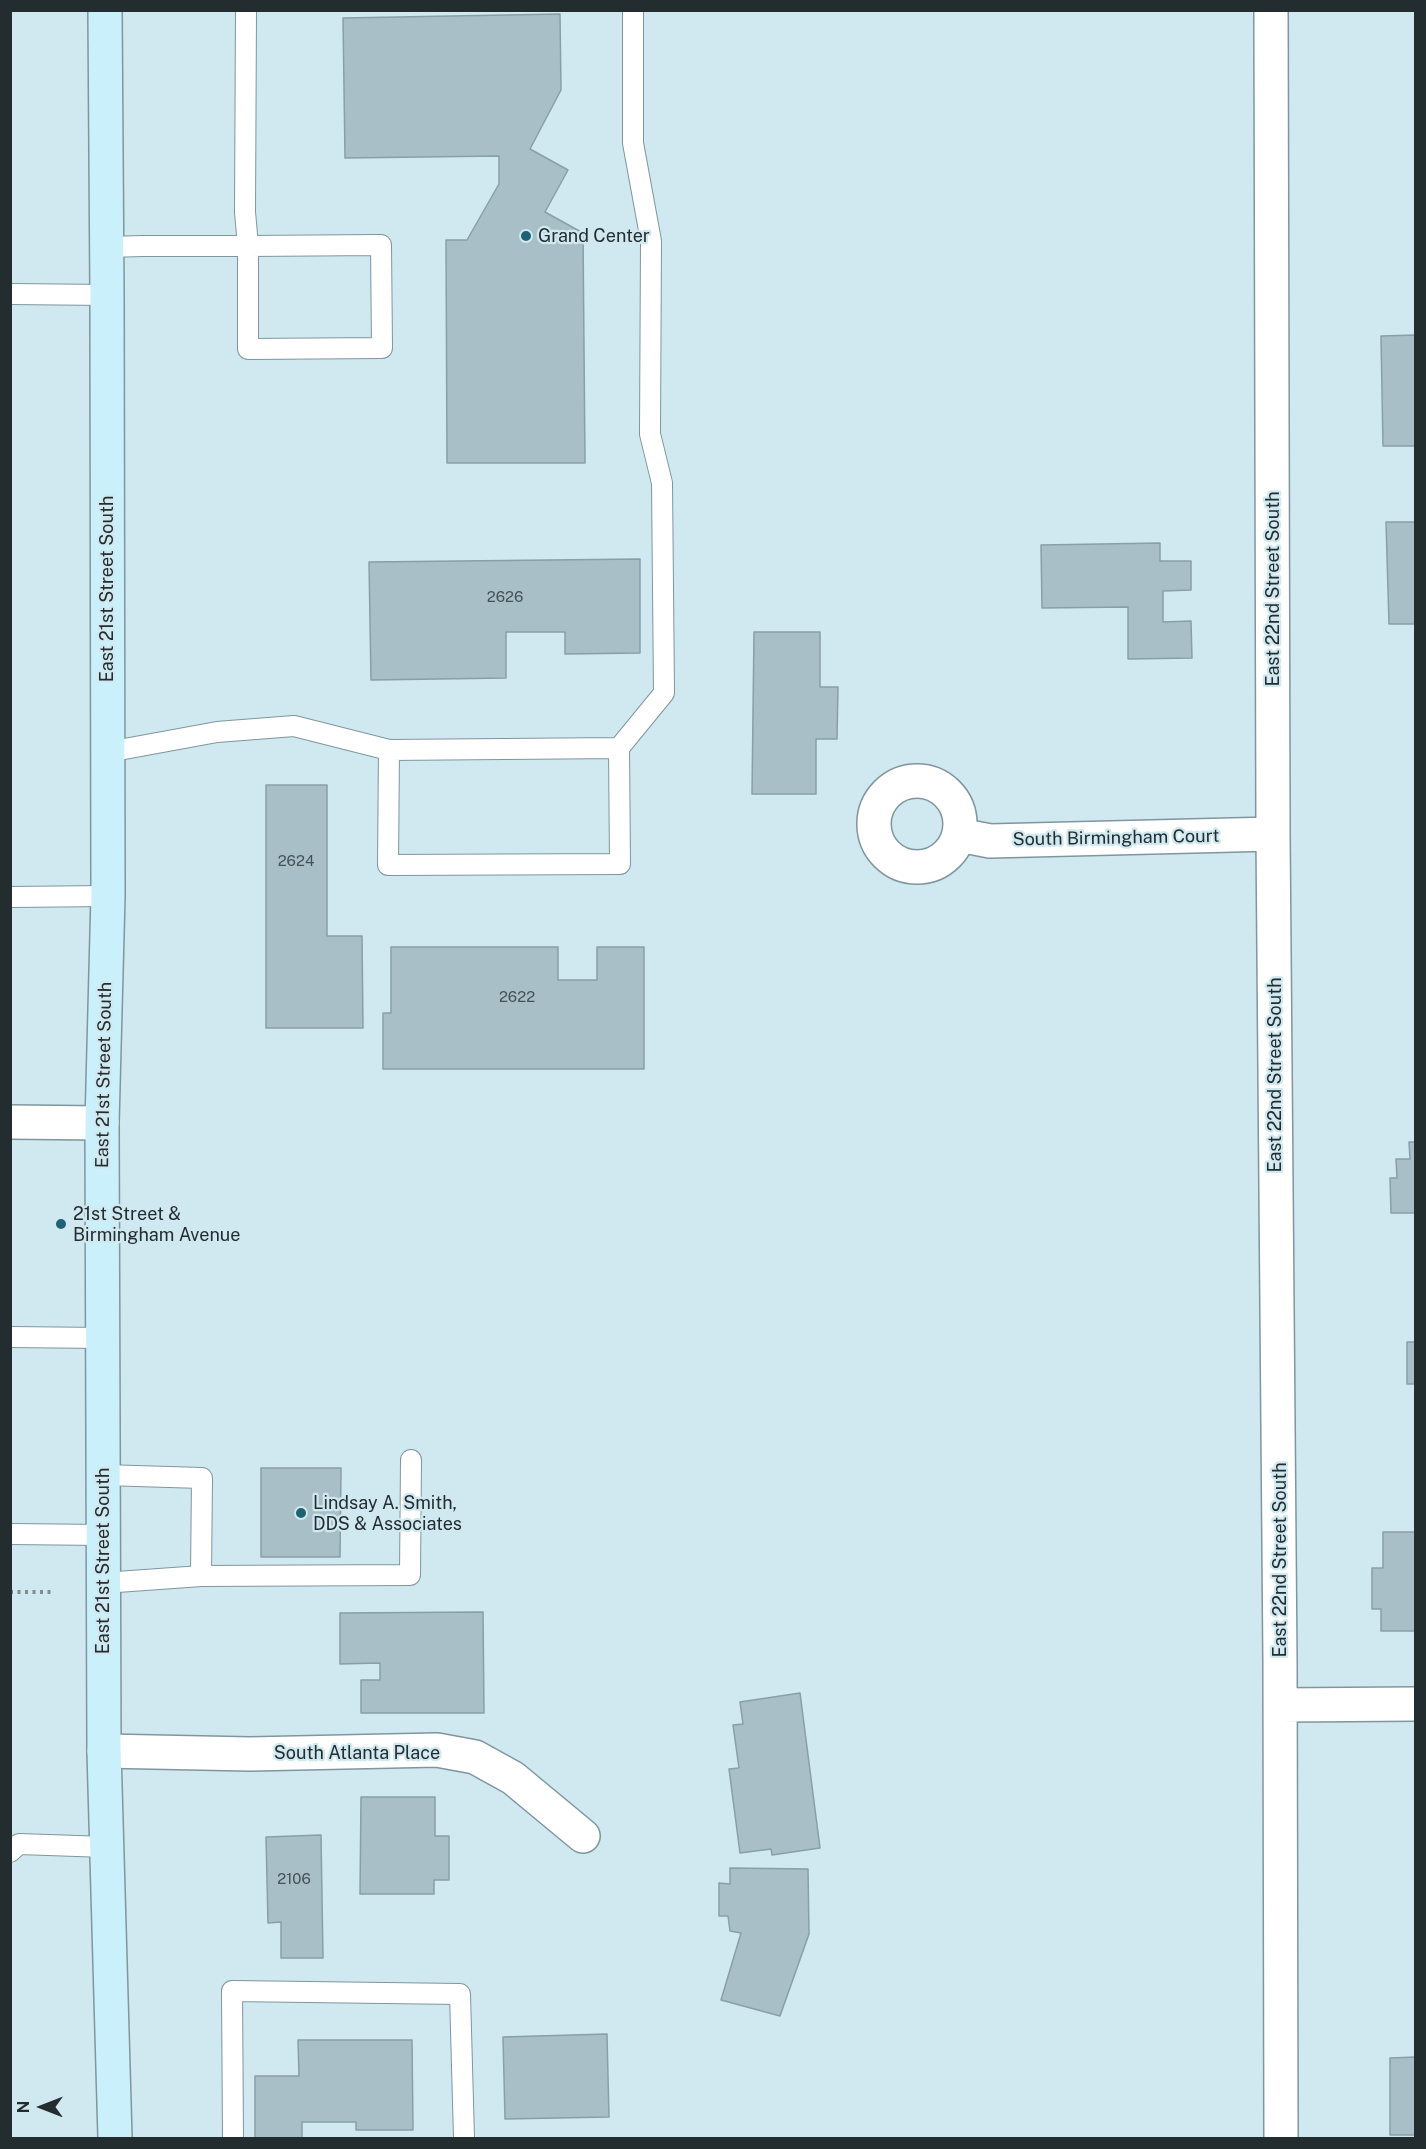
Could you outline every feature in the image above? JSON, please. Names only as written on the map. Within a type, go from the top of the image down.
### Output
[{"type":"main road","name":"East 21st Street South","points":[[105,10],[108,896],[102,1123],[103,1583],[106,1847],[115,2139]]},
{"type":"street","name":"East 22nd Street South","points":[[1271,10],[1273,834],[1281,1705],[1281,2139]]},
{"type":"street","name":"South Birmingham Court","points":[[960,835],[990,841],[1273,834]]},
{"type":"street","points":[[10,1122],[102,1123]]},
{"type":"street","points":[[1281,1705],[1416,1704]]},
{"type":"street","name":"South Atlanta Place","points":[[104,1751],[250,1754],[437,1750],[475,1757],[513,1778],[583,1836]]},
{"type":"lane","points":[[106,247],[248,246],[381,245],[382,348],[248,349],[248,246],[245,212],[246,10]]},
{"type":"lane","points":[[389,750],[388,865],[620,864],[619,748],[664,693],[662,483],[650,434],[651,241],[633,143],[633,10]]},
{"type":"lane","points":[[10,294],[107,295]]},
{"type":"lane","points":[[108,752],[217,732],[294,726],[389,750],[619,748]]},
{"type":"lane","points":[[10,897],[108,896]]},
{"type":"lane","points":[[10,1337],[103,1338]]},
{"type":"lane","points":[[103,1583],[201,1576],[410,1575],[411,1460]]},
{"type":"lane","points":[[103,1475],[202,1478],[201,1576]]},
{"type":"lane","points":[[10,1534],[103,1535]]},
{"type":"lane","points":[[10,1852],[19,1844],[106,1847]]},
{"type":"lane","points":[[232,2139],[232,1991],[460,1994],[464,2139]]},
{"type":"path","points":[[10,1592],[53,1592]]},
{"type":"building","name":"Grand Center","points":[[560,14],[561,90],[530,149],[568,170],[545,212],[583,233],[585,463],[447,463],[446,240],[467,240],[499,184],[499,156],[345,158],[343,18]]},
{"type":"building","points":[[1416,335],[1416,446],[1383,446],[1381,336]]},
{"type":"building","points":[[1386,522],[1416,522],[1416,624],[1389,624]]},
{"type":"building","points":[[1160,543],[1160,561],[1191,561],[1191,590],[1163,591],[1163,622],[1191,621],[1192,658],[1128,659],[1128,607],[1042,608],[1041,545]]},
{"type":"building","points":[[640,559],[640,653],[565,654],[565,632],[506,632],[506,678],[371,680],[369,562]]},
{"type":"building","points":[[754,632],[820,632],[820,687],[838,687],[837,739],[816,739],[816,794],[752,794]]},
{"type":"building","points":[[266,785],[327,785],[327,936],[362,936],[363,1028],[266,1028]]},
{"type":"building","points":[[391,947],[558,947],[558,980],[597,980],[597,947],[644,947],[644,1069],[383,1069],[383,1013],[391,1013]]},
{"type":"building","points":[[1409,1142],[1416,1142],[1416,1213],[1391,1213],[1390,1178],[1397,1178],[1396,1159],[1410,1159]]},
{"type":"building","points":[[1407,1342],[1416,1342],[1416,1384],[1407,1384]]},
{"type":"building","name":"Lindsay A. Smith, DDS & Associates","points":[[261,1468],[341,1468],[340,1557],[261,1557]]},
{"type":"building","points":[[1383,1532],[1416,1532],[1416,1631],[1381,1631],[1381,1609],[1372,1609],[1372,1568],[1383,1568]]},
{"type":"building","points":[[483,1612],[484,1713],[361,1713],[361,1680],[380,1680],[380,1663],[340,1664],[340,1613]]},
{"type":"building","points":[[800,1693],[820,1848],[772,1855],[771,1849],[740,1853],[729,1769],[739,1768],[733,1725],[743,1724],[740,1702]]},
{"type":"building","points":[[361,1797],[435,1797],[435,1836],[449,1836],[449,1880],[434,1880],[434,1894],[360,1894]]},
{"type":"building","points":[[321,1835],[323,1958],[281,1958],[281,1922],[268,1923],[266,1837]]},
{"type":"building","points":[[730,1868],[808,1869],[809,1934],[780,2016],[721,2000],[741,1933],[730,1931],[728,1916],[719,1916],[719,1883],[730,1884]]},
{"type":"building","points":[[607,2034],[609,2117],[505,2119],[503,2037]]},
{"type":"building","points":[[298,2040],[412,2040],[413,2130],[356,2130],[356,2122],[302,2122],[302,2138],[255,2138],[255,2076],[299,2076]]},
{"type":"building","points":[[1416,2057],[1416,2135],[1390,2135],[1390,2058]]},
{"type":"place","name":"Grand Center","points":[[526,236]]},
{"type":"place","name":"21st Street & Birmingham Avenue","points":[[61,1224]]},
{"type":"place","name":"Lindsay A. Smith, DDS & Associates","points":[[301,1513]]}]
